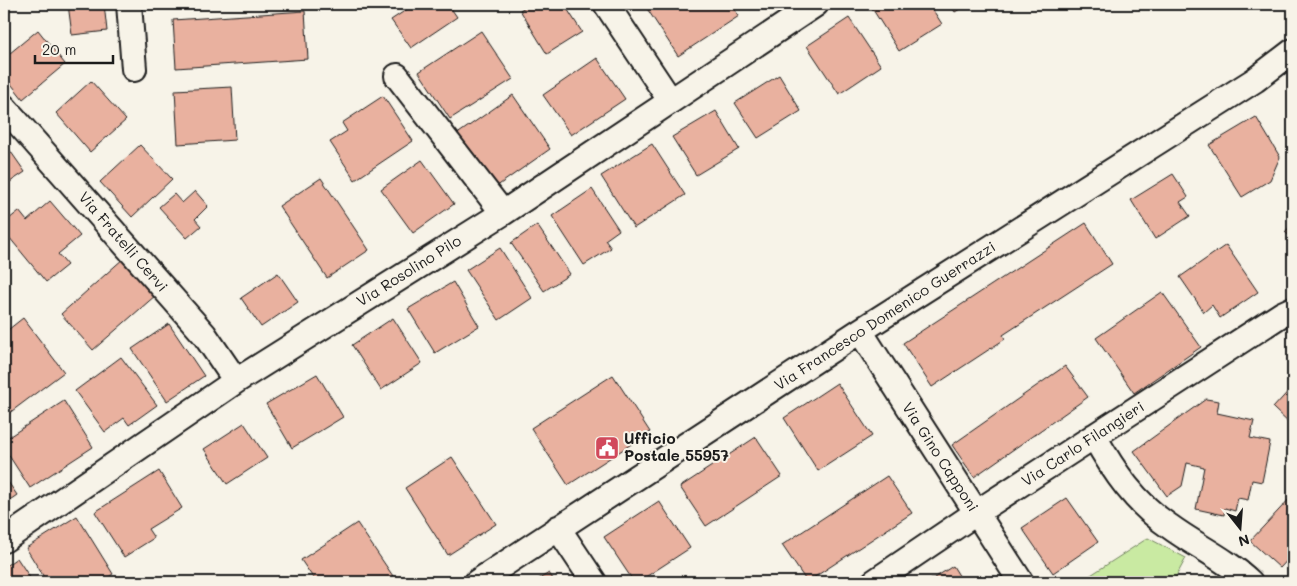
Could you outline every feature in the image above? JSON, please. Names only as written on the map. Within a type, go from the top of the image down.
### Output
[{"type":"street","points":[[129,4],[134,69]]},
{"type":"street","name":"Via Rosolino Pilo","points":[[4,540],[236,381],[503,213],[816,4]]},
{"type":"street","points":[[612,6],[670,100]]},
{"type":"street","name":"Via Francesco Domenico Guerrazzi","points":[[477,582],[860,331],[1255,80],[1293,51]]},
{"type":"street","points":[[397,76],[503,213]]},
{"type":"street","name":"Via Fratelli Cervi","points":[[4,107],[204,334],[236,381]]},
{"type":"street","name":"Via Carlo Filangieri","points":[[874,582],[1094,436],[1282,314],[1293,309]]},
{"type":"street","name":"Via Gino Capponi","points":[[860,331],[1022,582]]},
{"type":"street","points":[[1094,436],[1115,472],[1147,509],[1169,526],[1234,568],[1250,582]]},
{"type":"street","points":[[558,528],[594,582]]},
{"type":"green space","points":[[1148,538],[1186,558],[1173,582],[1080,582]]},
{"type":"building","points":[[68,4],[104,4],[107,31],[72,35]]},
{"type":"building","points":[[415,4],[448,4],[457,17],[411,48],[391,20]]},
{"type":"building","points":[[530,4],[564,4],[582,32],[547,54],[520,10]]},
{"type":"building","points":[[651,4],[731,4],[739,16],[678,56],[646,7]]},
{"type":"building","points":[[929,4],[942,24],[899,51],[870,5]]},
{"type":"building","points":[[950,4],[968,4],[955,12]]},
{"type":"building","points":[[305,11],[308,59],[176,68],[173,20]]},
{"type":"building","points":[[849,18],[881,66],[839,94],[807,46]]},
{"type":"building","points":[[38,30],[65,64],[23,99],[4,75],[4,58]]},
{"type":"building","points":[[481,31],[513,79],[450,119],[419,72]]},
{"type":"building","points":[[597,58],[625,99],[571,135],[543,95]]},
{"type":"building","points":[[779,75],[801,111],[758,138],[735,103]]},
{"type":"building","points":[[91,81],[126,120],[90,152],[56,113]]},
{"type":"building","points":[[232,87],[235,140],[178,144],[175,90]]},
{"type":"building","points":[[513,95],[550,149],[493,189],[456,135]]},
{"type":"building","points":[[383,96],[413,141],[355,180],[330,142],[347,131],[342,123]]},
{"type":"building","points":[[716,111],[739,149],[696,175],[672,137]]},
{"type":"building","points":[[1256,117],[1280,157],[1270,180],[1242,197],[1209,145]]},
{"type":"building","points":[[4,142],[25,172],[4,186]]},
{"type":"building","points":[[652,144],[685,195],[634,228],[601,176]]},
{"type":"building","points":[[140,145],[172,179],[132,217],[100,182]]},
{"type":"building","points":[[422,160],[454,204],[413,233],[381,189]]},
{"type":"building","points":[[1173,174],[1188,197],[1180,202],[1190,216],[1155,239],[1131,200]]},
{"type":"building","points":[[321,178],[369,250],[327,278],[279,206]]},
{"type":"building","points":[[592,189],[619,230],[605,240],[611,248],[584,265],[552,216]]},
{"type":"building","points":[[195,191],[208,206],[195,219],[201,226],[187,238],[159,207],[174,194],[182,203]]},
{"type":"building","points":[[50,201],[80,236],[58,254],[67,265],[46,282],[4,231],[4,223],[19,211],[27,221]]},
{"type":"building","points":[[1086,223],[1112,264],[1003,335],[1005,339],[932,387],[903,343]]},
{"type":"building","points":[[1293,223],[1293,239],[1285,232]]},
{"type":"building","points":[[537,225],[570,274],[544,291],[511,243]]},
{"type":"building","points":[[1226,245],[1258,292],[1220,318],[1212,305],[1204,312],[1180,277]]},
{"type":"building","points":[[500,248],[532,298],[499,320],[466,270]]},
{"type":"building","points":[[124,258],[156,295],[93,350],[61,314]]},
{"type":"building","points":[[278,273],[298,302],[261,327],[241,298]]},
{"type":"building","points":[[453,282],[479,326],[435,353],[408,309]]},
{"type":"building","points":[[1162,292],[1201,347],[1134,393],[1096,338]]},
{"type":"building","points":[[23,318],[64,372],[4,417],[4,333]]},
{"type":"building","points":[[393,318],[422,363],[381,390],[352,345]]},
{"type":"building","points":[[169,324],[204,376],[167,401],[132,349]]},
{"type":"building","points":[[121,357],[157,405],[129,425],[124,418],[105,432],[75,391]]},
{"type":"building","points":[[1065,366],[1088,397],[974,477],[952,445]]},
{"type":"building","points":[[317,374],[343,417],[292,448],[266,404]]},
{"type":"building","points":[[613,375],[650,432],[568,485],[531,428]]},
{"type":"building","points":[[837,383],[872,436],[818,471],[784,418]]},
{"type":"building","points":[[1293,386],[1293,427],[1273,408]]},
{"type":"building","points":[[1206,399],[1219,401],[1217,413],[1254,421],[1250,438],[1270,442],[1262,482],[1252,480],[1248,500],[1238,498],[1235,511],[1225,508],[1224,515],[1196,509],[1204,467],[1187,463],[1182,486],[1167,496],[1134,451]]},
{"type":"building","points":[[64,401],[93,447],[30,488],[4,448],[4,440]]},
{"type":"building","points":[[244,423],[267,458],[227,484],[204,449]]},
{"type":"building","points":[[756,437],[782,476],[706,526],[680,487]]},
{"type":"building","points":[[452,457],[496,524],[448,555],[405,488]]},
{"type":"building","points":[[159,471],[182,508],[148,529],[154,538],[124,557],[95,512]]},
{"type":"building","points":[[4,476],[17,495],[4,504]]},
{"type":"building","points":[[887,476],[912,513],[807,582],[782,545]]},
{"type":"building","points":[[1293,495],[1293,554],[1280,568],[1250,541]]},
{"type":"building","points":[[1067,498],[1098,542],[1053,573],[1022,528]]},
{"type":"building","points":[[659,501],[690,548],[638,582],[634,582],[604,537]]},
{"type":"building","points":[[77,516],[113,574],[101,582],[47,582],[26,548]]},
{"type":"building","points":[[357,523],[397,582],[316,582],[301,560]]},
{"type":"building","points":[[17,558],[33,582],[4,582],[4,567]]},
{"type":"building","points":[[953,566],[963,582],[928,582]]},
{"type":"building","points":[[549,573],[555,582],[534,582]]},
{"type":"place","name":"Ufficio Postale 55957","points":[[607,448]]}]
